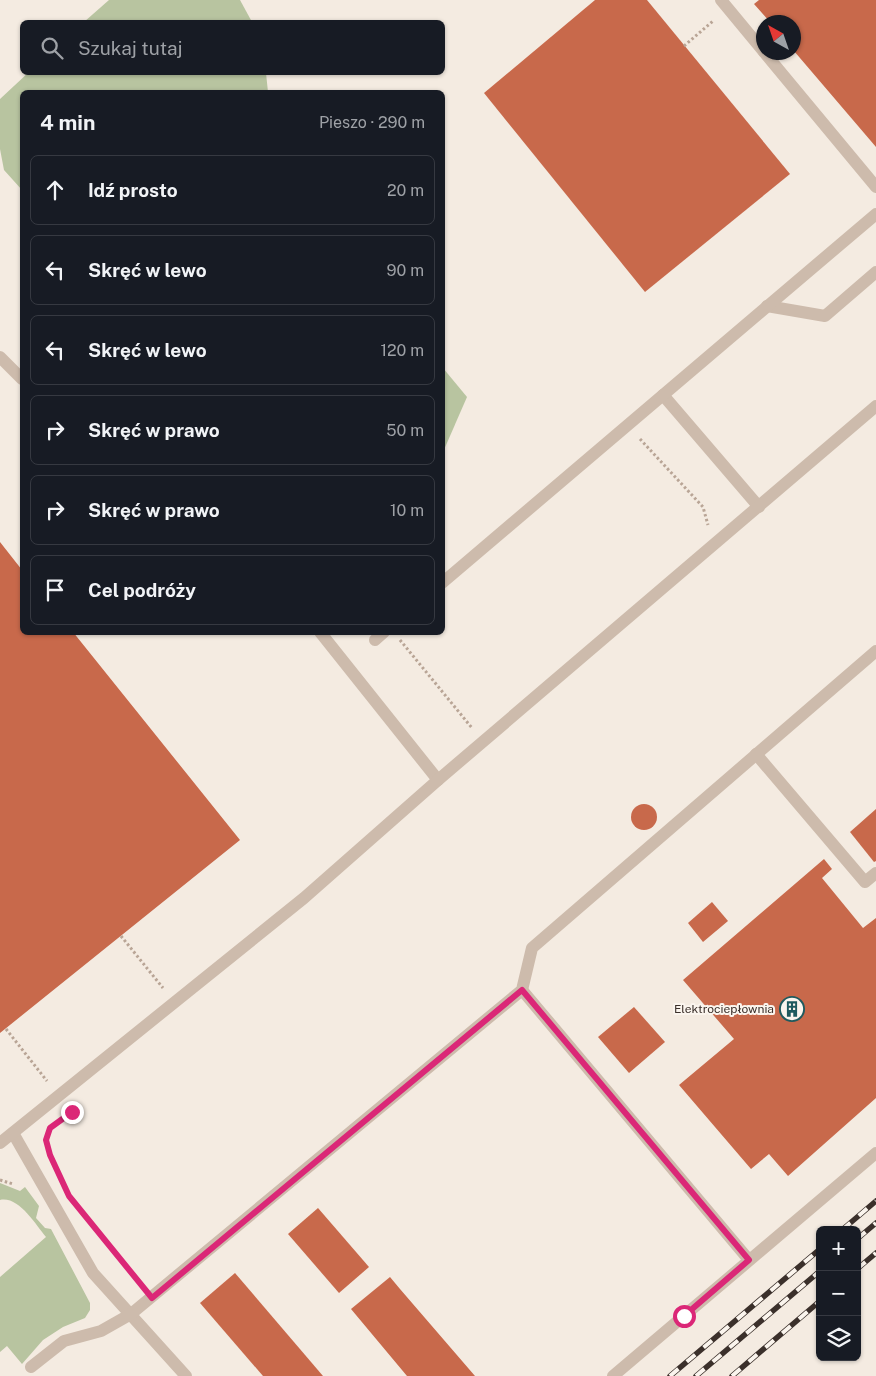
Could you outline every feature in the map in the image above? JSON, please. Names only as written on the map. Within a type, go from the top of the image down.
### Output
[{"type":"lane","points":[[721,0],[756,42]]},
{"type":"lane","points":[[771,60],[876,187]]},
{"type":"lane","points":[[445,580],[876,214]]},
{"type":"lane","points":[[767,306],[825,316],[876,272]]},
{"type":"lane","points":[[0,357],[20,377]]},
{"type":"lane","points":[[663,395],[759,506]]},
{"type":"lane","points":[[0,1143],[304,898],[438,780],[876,406]]},
{"type":"lane","points":[[322,635],[438,780]]},
{"type":"lane","points":[[31,1367],[64,1341],[101,1331],[132,1314],[522,990],[532,948],[876,651]]},
{"type":"lane","points":[[756,754],[865,882],[876,873]]},
{"type":"lane","points":[[522,990],[749,1260]]},
{"type":"lane","points":[[13,1133],[93,1273],[186,1376]]},
{"type":"lane","points":[[613,1376],[876,1152]]},
{"type":"path","points":[[684,46],[716,19]]},
{"type":"path","points":[[637,435],[703,507],[710,532]]},
{"type":"path","points":[[398,636],[474,730]]},
{"type":"path","points":[[121,936],[155,978]]},
{"type":"path","points":[[6,1029],[48,1081]]},
{"type":"path","points":[[54,1164],[46,1140],[50,1128],[57,1122]]},
{"type":"path","points":[[0,1180],[13,1184]]},
{"type":"path","points":[[80,1210],[152,1298]]},
{"type":"green space","points":[[109,0],[240,0],[251,20],[86,20]]},
{"type":"green space","points":[[26,75],[266,75],[268,90],[20,90],[20,188],[4,170],[0,149],[0,99]]},
{"type":"green space","points":[[445,370],[467,397],[445,447]]},
{"type":"green space","points":[[0,1183],[20,1191],[25,1187],[39,1206],[36,1218],[45,1228],[51,1229],[90,1303],[90,1310],[85,1318],[63,1327],[43,1340],[22,1364],[7,1346],[0,1352],[0,1277],[46,1237],[26,1212],[14,1202],[0,1200]]},
{"type":"building","points":[[595,0],[647,0],[790,174],[645,292],[484,93]]},
{"type":"building","points":[[759,0],[876,0],[876,147],[801,59],[801,15],[764,15],[754,4]]},
{"type":"building","points":[[0,542],[20,567],[20,635],[75,635],[240,840],[0,1033]]},
{"type":"building","points":[[644,804],[653,808],[657,817],[653,826],[644,830],[635,826],[631,817],[635,808]]},
{"type":"building","points":[[876,809],[876,861],[874,862],[850,832]]},
{"type":"building","name":"Elektrociepłownia","points":[[824,859],[832,869],[822,878],[863,928],[876,918],[876,1098],[788,1176],[769,1154],[751,1169],[679,1085],[734,1039],[683,980]]},
{"type":"building","points":[[712,902],[728,921],[703,942],[688,923]]},
{"type":"building","points":[[634,1007],[665,1042],[629,1073],[598,1037]]},
{"type":"building","points":[[318,1208],[369,1267],[339,1293],[288,1234]]},
{"type":"building","points":[[235,1273],[323,1376],[263,1376],[200,1303]]},
{"type":"building","points":[[390,1277],[475,1376],[407,1376],[351,1309]]},
{"type":"railway","points":[[847,1226],[876,1201]]},
{"type":"railway","points":[[861,1236],[876,1223]]},
{"type":"railway","points":[[670,1376],[816,1252]]},
{"type":"railway","points":[[861,1266],[876,1253]]},
{"type":"railway","points":[[696,1376],[816,1274]]},
{"type":"railway","points":[[732,1376],[816,1304]]},
{"type":"place","name":"Elektrociepłownia","points":[[792,1009]]},
{"type":"route","points":[[72,1112],[50,1128],[46,1140],[50,1155],[69,1196],[152,1298],[522,990],[749,1260],[684,1316]]}]
